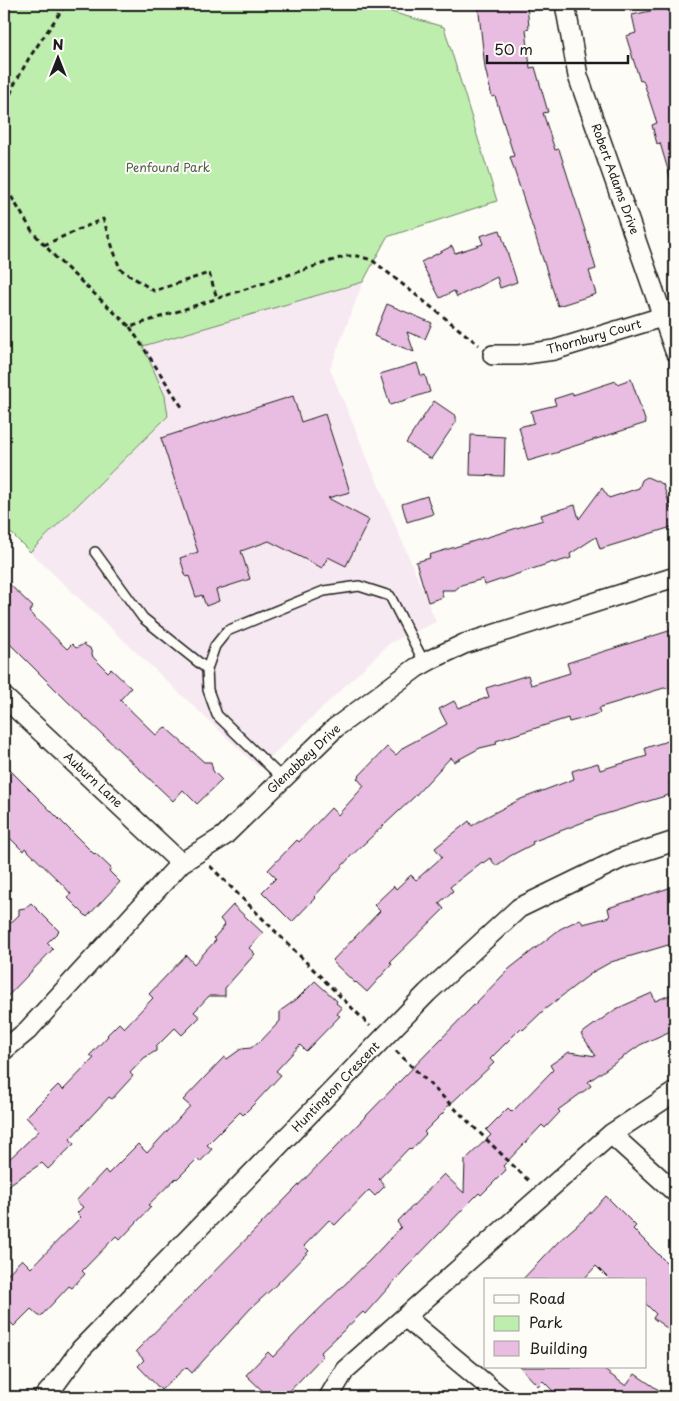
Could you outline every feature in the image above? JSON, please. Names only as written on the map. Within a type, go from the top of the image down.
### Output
[{"type":"street","name":"Robert Adams Drive","points":[[565,4],[578,76],[670,315],[675,351]]},
{"type":"street","name":"Thornbury Court","points":[[493,355],[519,355],[554,350],[670,315]]},
{"type":"street","name":"Glenabbey Drive","points":[[4,1050],[27,1031],[181,862],[224,836],[335,728],[416,668],[464,644],[675,577]]},
{"type":"street","name":"Auburn Lane","points":[[4,697],[181,862]]},
{"type":"street","name":"Huntington Crescent","points":[[44,1397],[88,1342],[427,993],[519,908],[622,858],[675,841]]},
{"type":"street","points":[[329,1397],[345,1370],[611,1134],[675,1092]]},
{"type":"street","points":[[611,1134],[675,1192]]},
{"type":"street","points":[[405,1317],[501,1397]]},
{"type":"lane","points":[[95,552],[143,618],[207,669]]},
{"type":"lane","points":[[283,779],[217,715],[208,690],[207,669],[215,646],[226,631],[324,591],[359,586],[390,596],[425,664]]},
{"type":"path","points":[[4,111],[14,85],[29,58],[66,4]]},
{"type":"path","points":[[4,171],[6,191],[32,231],[56,259],[130,327],[182,408]]},
{"type":"path","points":[[44,245],[103,220],[120,269],[154,291],[209,273],[217,298]]},
{"type":"path","points":[[130,327],[346,256],[358,256],[372,260],[493,355]]},
{"type":"shaded area","points":[[363,282],[330,369],[436,622],[390,643],[259,768],[30,552],[168,416],[165,396],[143,346]]},
{"type":"green space","name":"Penfound Park","points":[[4,4],[363,4],[444,27],[497,201],[387,237],[363,282],[143,346],[165,396],[168,416],[30,552],[4,526]]},
{"type":"building","points":[[478,4],[527,4],[529,28],[526,29],[530,68],[535,67],[548,112],[543,113],[555,150],[559,149],[586,234],[596,269],[589,271],[596,294],[558,306],[510,157],[514,156],[495,96],[492,97],[485,68]]},
{"type":"building","points":[[673,6],[675,16],[675,179],[671,180],[660,143],[657,144],[652,125],[657,123],[643,80],[640,81],[626,36],[636,33],[632,15]]},
{"type":"building","points":[[500,230],[517,282],[500,288],[497,277],[457,297],[454,291],[440,298],[421,262],[452,246],[455,253],[483,244],[480,236]]},
{"type":"building","points":[[387,304],[432,323],[425,339],[407,332],[414,352],[374,336]]},
{"type":"building","points":[[417,363],[421,376],[425,375],[430,392],[390,405],[380,374]]},
{"type":"building","points":[[631,379],[646,423],[528,461],[519,427],[534,423],[531,411],[556,405],[554,399],[616,381],[617,384]]},
{"type":"building","points":[[293,396],[301,422],[325,414],[350,492],[328,498],[369,520],[346,566],[328,557],[322,568],[269,541],[241,551],[250,579],[216,590],[219,601],[206,606],[202,595],[196,597],[189,576],[186,577],[180,558],[198,552],[161,438]]},
{"type":"building","points":[[434,401],[456,416],[456,422],[431,459],[406,443]]},
{"type":"building","points":[[471,435],[505,437],[504,476],[470,475]]},
{"type":"building","points":[[647,477],[663,484],[671,509],[675,508],[675,526],[600,549],[596,537],[570,554],[571,558],[553,562],[485,585],[483,579],[461,585],[455,590],[441,590],[443,597],[428,602],[416,562],[430,558],[429,555],[543,520],[541,515],[575,505],[579,519],[602,488],[609,498],[639,488],[642,480]]},
{"type":"building","points":[[427,496],[433,514],[407,522],[402,504]]},
{"type":"building","points":[[4,579],[33,607],[29,612],[67,649],[72,644],[76,648],[84,644],[90,648],[93,657],[108,672],[111,669],[131,688],[120,700],[156,735],[165,727],[204,762],[211,762],[213,771],[222,780],[197,804],[183,790],[173,801],[68,702],[4,638]]},
{"type":"building","points":[[675,629],[675,684],[672,689],[664,688],[601,707],[599,709],[600,713],[581,719],[569,722],[568,718],[496,741],[497,744],[480,748],[454,762],[451,757],[414,797],[351,856],[292,922],[262,892],[276,878],[268,870],[297,840],[299,842],[331,808],[338,815],[364,786],[357,778],[387,747],[396,755],[404,747],[447,724],[439,709],[454,701],[458,708],[489,697],[486,688],[528,675],[531,685],[570,673],[567,663]]},
{"type":"building","points":[[671,740],[675,754],[675,781],[669,783],[672,794],[599,816],[532,842],[533,844],[496,866],[490,858],[482,862],[450,887],[453,891],[439,903],[444,909],[390,962],[392,964],[367,992],[332,961],[380,911],[374,905],[394,886],[396,889],[411,875],[416,880],[442,857],[435,848],[469,821],[472,826],[521,799],[574,779],[572,771],[598,763],[600,770],[647,756],[645,748]]},
{"type":"building","points":[[4,764],[94,854],[111,868],[109,871],[120,882],[87,917],[67,897],[71,894],[64,886],[25,848],[23,851],[4,832]]},
{"type":"building","points":[[675,886],[675,943],[611,962],[593,972],[567,992],[523,1030],[521,1028],[490,1059],[494,1063],[444,1110],[411,1150],[409,1148],[379,1179],[385,1186],[375,1196],[369,1190],[335,1225],[329,1220],[304,1246],[309,1251],[250,1309],[192,1373],[186,1367],[161,1390],[138,1366],[144,1360],[136,1351],[509,969],[560,929],[580,919],[583,924],[610,917],[608,908]]},
{"type":"building","points":[[31,903],[59,931],[47,943],[53,949],[4,1000],[4,929],[19,915],[19,909],[25,908]]},
{"type":"building","points":[[233,905],[263,933],[249,948],[255,954],[225,988],[225,996],[209,996],[194,1012],[200,1017],[182,1035],[175,1028],[156,1047],[156,1051],[144,1058],[130,1073],[133,1076],[112,1099],[109,1097],[70,1139],[74,1144],[48,1169],[42,1163],[4,1188],[4,1164],[39,1131],[26,1117],[58,1085],[63,1090],[94,1058],[90,1055],[107,1035],[119,1023],[124,1028],[153,998],[149,994],[186,955],[194,964],[216,940],[214,938],[225,925],[220,919]]},
{"type":"building","points":[[315,981],[342,1008],[337,1014],[340,1016],[306,1051],[300,1045],[276,1071],[281,1075],[255,1103],[243,1115],[240,1112],[207,1145],[212,1149],[200,1162],[197,1159],[148,1205],[151,1207],[120,1240],[116,1236],[82,1271],[85,1274],[72,1288],[69,1286],[40,1317],[31,1309],[14,1326],[4,1316],[4,1278],[22,1259],[31,1268],[81,1217],[77,1213],[83,1207],[76,1201],[105,1170],[108,1174],[138,1144],[147,1153],[190,1106],[183,1100],[224,1057],[227,1059],[241,1049],[251,1048],[259,1043],[280,1021],[280,1011],[297,999]]},
{"type":"building","points":[[652,993],[655,1001],[675,993],[675,1029],[640,1045],[588,1082],[591,1086],[558,1110],[560,1112],[545,1128],[542,1125],[503,1166],[506,1170],[481,1195],[479,1193],[465,1207],[405,1269],[365,1314],[363,1312],[320,1353],[323,1356],[284,1397],[269,1397],[246,1375],[268,1352],[273,1357],[370,1260],[401,1227],[397,1222],[444,1174],[464,1193],[465,1160],[491,1135],[486,1130],[508,1108],[512,1112],[553,1070],[550,1065],[569,1052],[596,1056],[581,1034],[616,1009]]},
{"type":"building","points":[[606,1196],[636,1226],[633,1229],[675,1271],[675,1334],[653,1318],[656,1314],[646,1304],[646,1278],[608,1278],[596,1266],[585,1278],[524,1278],[559,1241]]},
{"type":"building","points":[[521,1368],[601,1368],[626,1386],[635,1374],[669,1397],[559,1397],[543,1381],[538,1386]]}]
